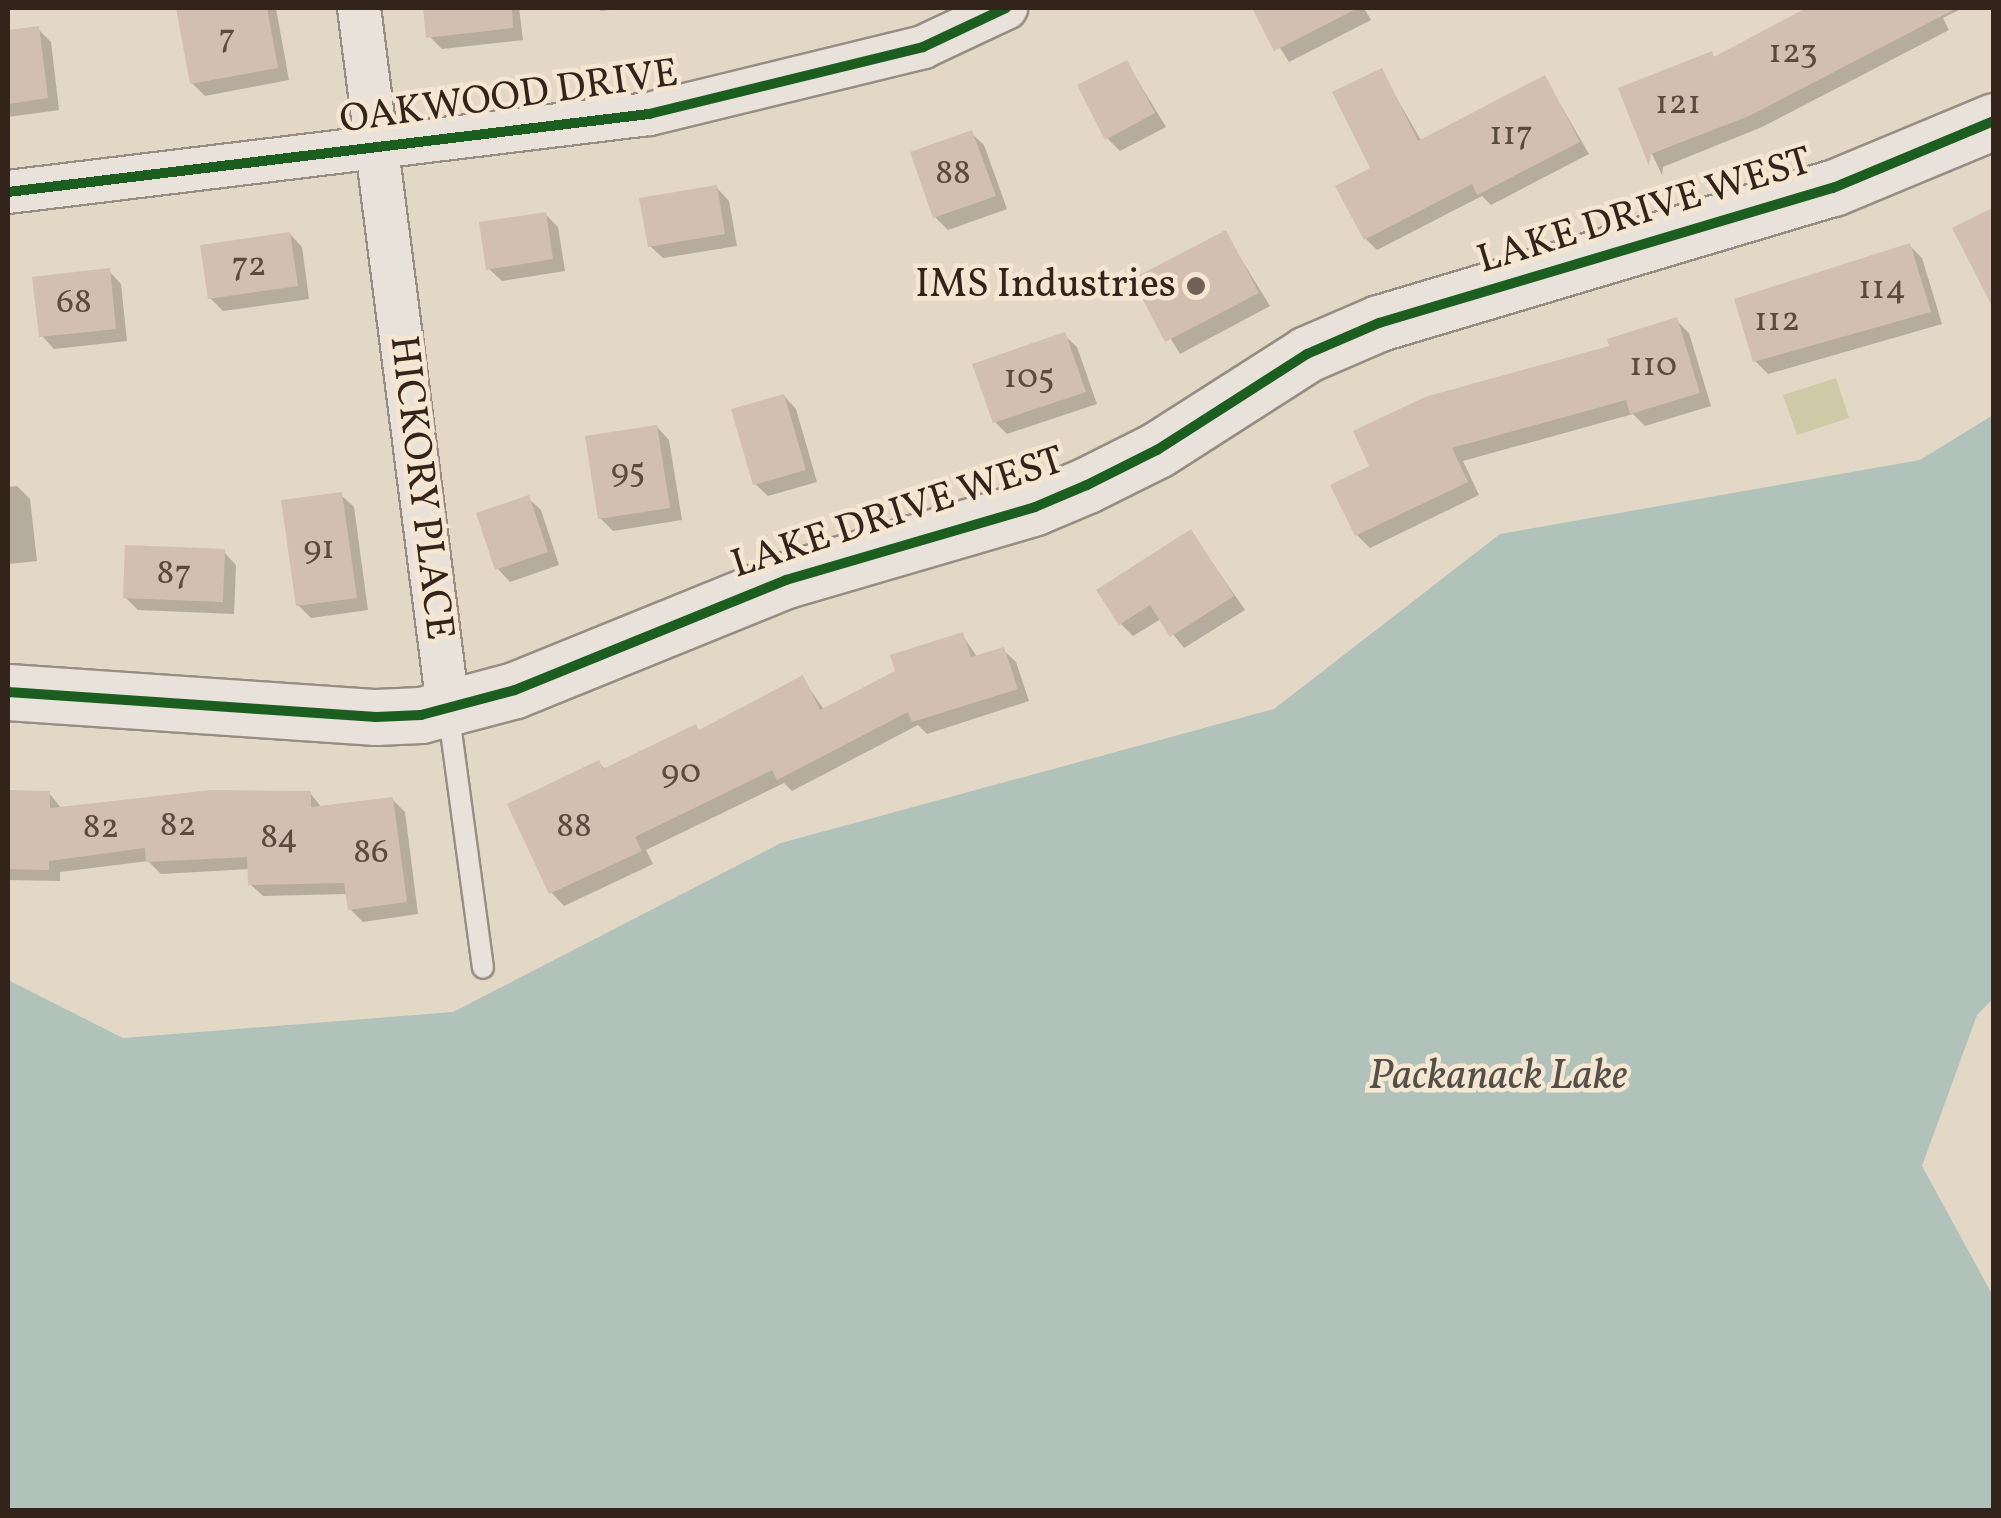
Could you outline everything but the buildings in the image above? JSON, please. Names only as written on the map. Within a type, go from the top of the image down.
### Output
[{"type":"street","name":"HICKORY PLACE","points":[[359,8],[448,708]]},
{"type":"street","name":"OAKWOOD DRIVE","points":[[8,192],[649,114],[924,47],[1006,8]]},
{"type":"street","name":"LAKE DRIVE WEST","points":[[8,692],[323,716],[421,715],[448,708],[571,669],[786,580],[1070,492],[1157,450],[1307,354],[1379,323],[1833,188],[1994,121]]},
{"type":"lane","name":"HICKORY PLACE","points":[[448,708],[483,968]]},
{"type":"shaded area","points":[[1836,378],[1849,418],[1797,435],[1783,395]]},
{"type":"water","name":"Packanack Lake","points":[[1993,415],[1993,999],[1977,1015],[1922,1166],[1993,1296],[1993,1510],[8,1510],[8,980],[123,1038],[453,1012],[781,843],[1274,709],[1500,534],[1920,460]]},
{"type":"cycle path","points":[[8,192],[649,114],[923,47],[1006,8]]},
{"type":"cycle path","points":[[8,692],[376,717],[421,715],[515,690],[786,580],[1035,507],[1087,485],[1157,450],[1307,354],[1379,323],[1833,188],[1994,121]]},
{"type":"place","name":"IMS Industries","points":[[1196,286]]}]
